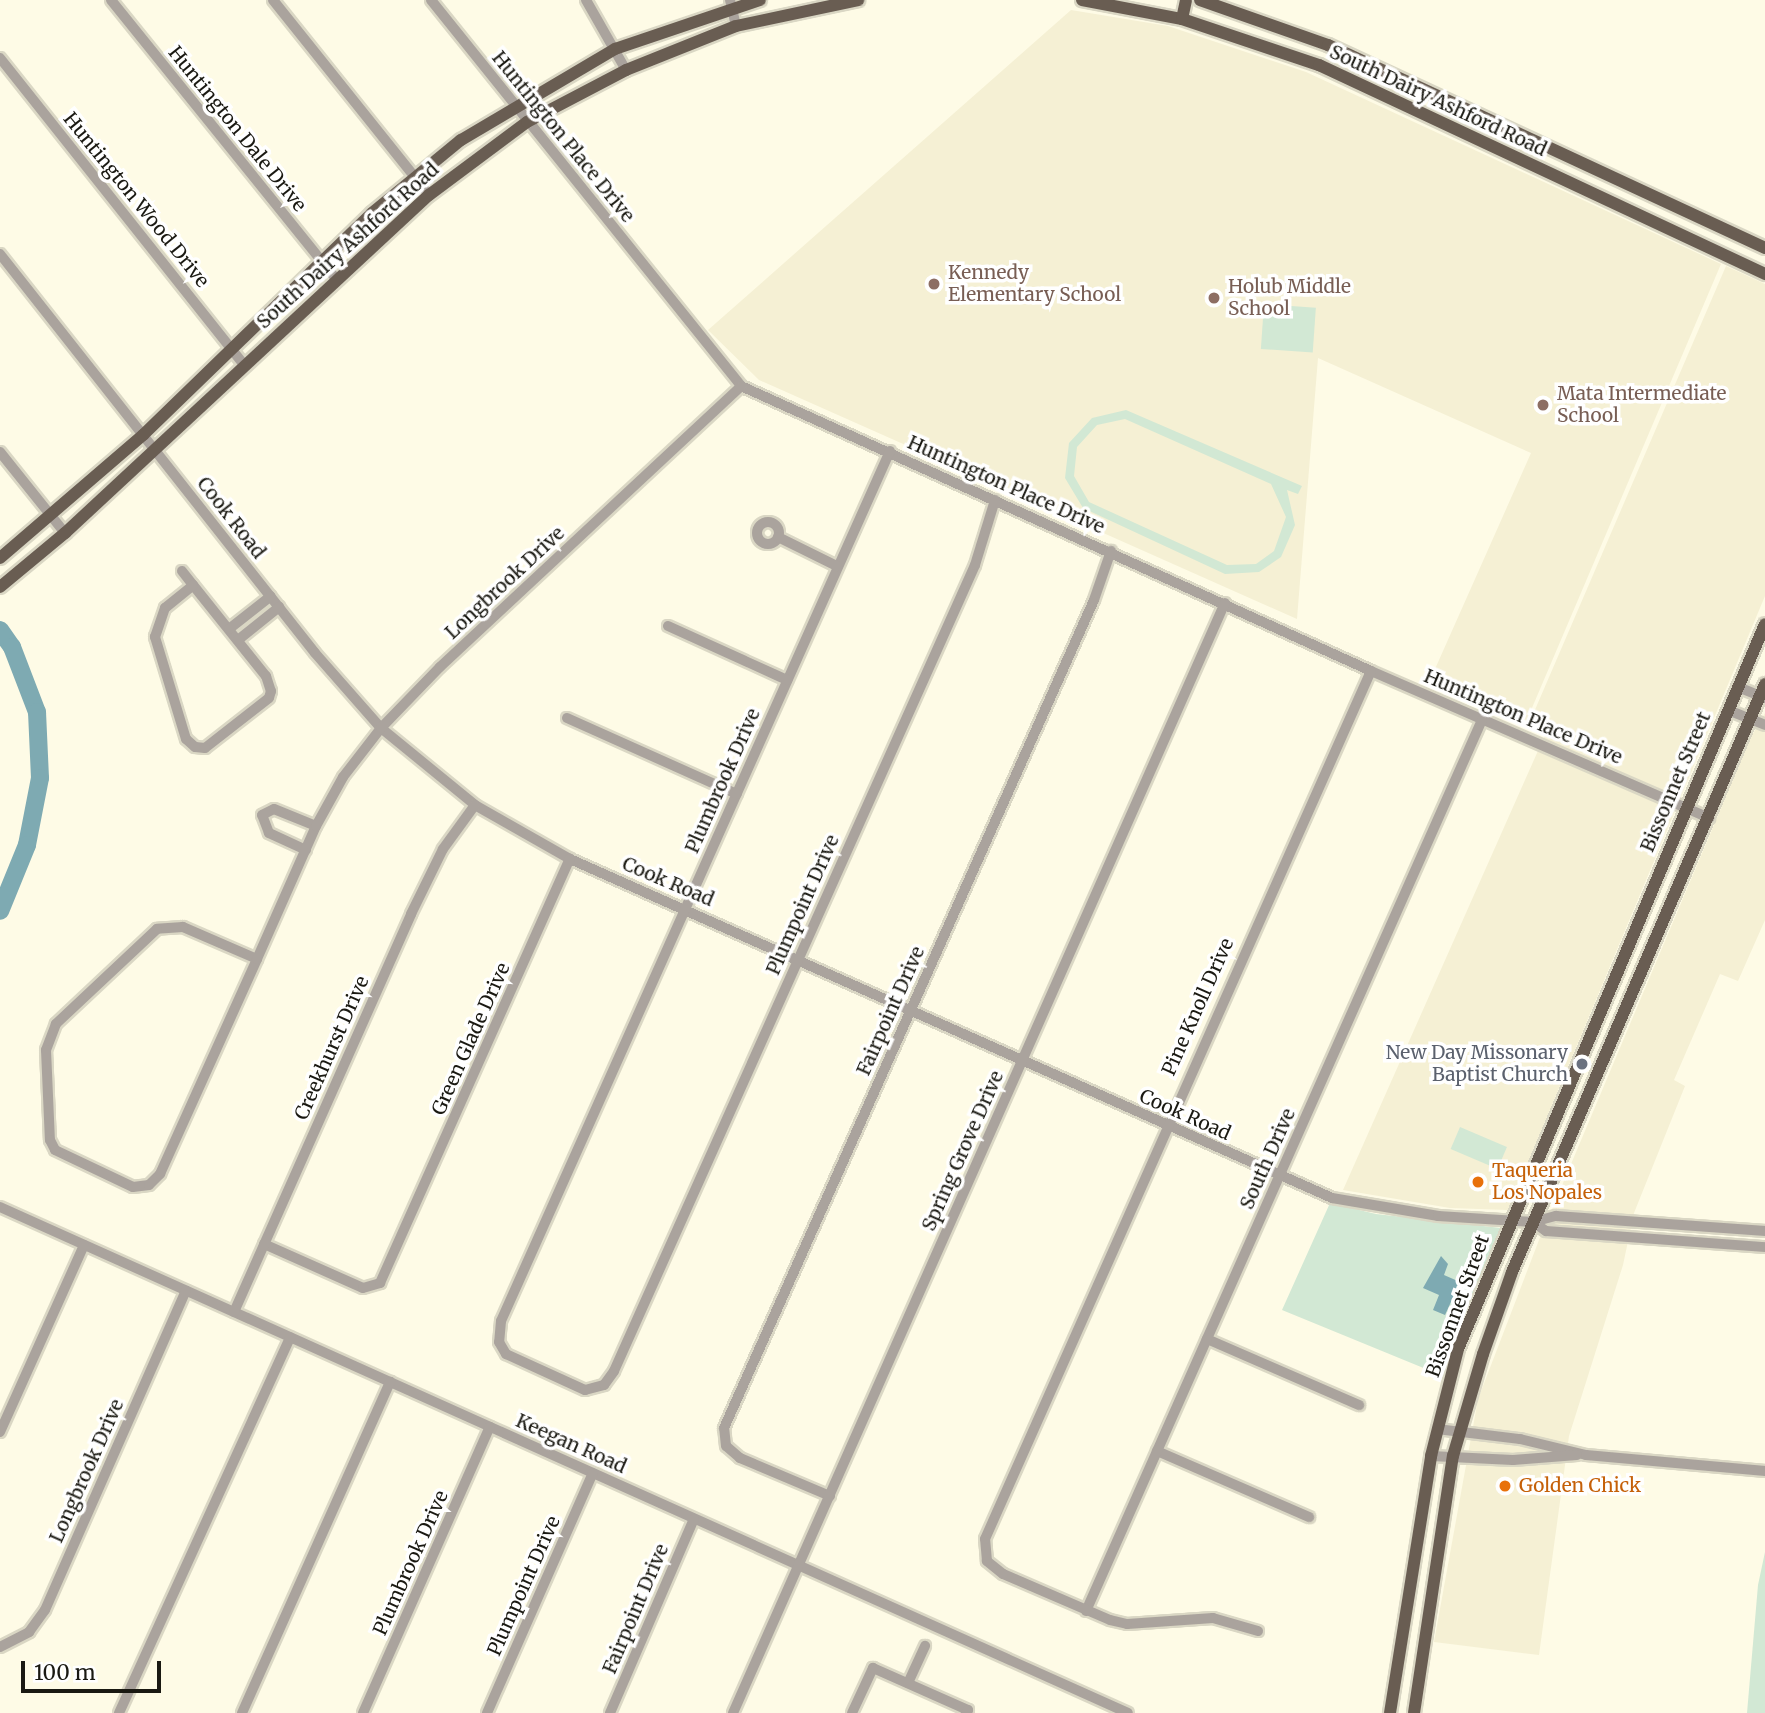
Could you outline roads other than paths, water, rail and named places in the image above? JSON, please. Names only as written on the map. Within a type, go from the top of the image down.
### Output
[{"type":"main road","name":"South Dairy Ashford Road","points":[[0,558],[143,435],[321,261],[415,177],[514,105],[615,49],[732,3],[760,0]]},
{"type":"main road","name":"South Dairy Ashford Road","points":[[0,587],[65,533],[429,194],[527,122],[626,70],[736,26],[855,0]]},
{"type":"main road","name":"South Dairy Ashford Road","points":[[1082,0],[1182,19],[1320,65],[1747,268],[1765,274]]},
{"type":"main road","points":[[1182,19],[1186,0]]},
{"type":"main road","name":"South Dairy Ashford Road","points":[[1200,0],[1328,45],[1761,247]]},
{"type":"main road","points":[[1320,65],[1328,45]]},
{"type":"main road","points":[[1467,135],[1477,113]]},
{"type":"main road","points":[[1607,202],[1618,179]]},
{"type":"main road","points":[[1747,268],[1761,247]]},
{"type":"main road","name":"Bissonnet Street","points":[[1390,1713],[1431,1456],[1458,1349],[1601,1005],[1765,624]]},
{"type":"main road","name":"Bissonnet Street","points":[[1414,1713],[1453,1456],[1503,1296],[1763,693]]},
{"type":"main road","points":[[1601,1005],[1625,1015]]},
{"type":"main road","points":[[1565,1093],[1587,1102]]},
{"type":"main road","points":[[1406,1609],[1429,1613]]},
{"type":"street","name":"Huntington Dale Drive","points":[[111,0],[336,279]]},
{"type":"street","points":[[273,0],[429,194]]},
{"type":"street","name":"Huntington Place Drive","points":[[431,0],[741,386],[890,451],[1371,671],[1709,818]]},
{"type":"street","points":[[586,0],[626,70]]},
{"type":"street","points":[[732,3],[736,26]]},
{"type":"street","name":"Huntington Wood Drive","points":[[0,58],[244,365]]},
{"type":"street","name":"Cook Road","points":[[0,254],[279,607],[381,728],[475,805],[570,859],[798,958],[1165,1126],[1332,1198],[1379,1208],[1510,1221],[1533,1222],[1556,1216],[1765,1231]]},
{"type":"street","name":"Longbrook Drive","points":[[257,959],[183,927],[158,929],[56,1024],[48,1037],[50,1128],[55,1150],[66,1158],[133,1187],[149,1185],[168,1158],[306,850],[316,826],[343,777],[381,728],[440,667],[741,386]]},
{"type":"street","name":"Plumbrook Drive","points":[[520,1279],[890,451]]},
{"type":"street","points":[[0,452],[65,533]]},
{"type":"street","name":"Plumpoint Drive","points":[[520,1279],[501,1321],[499,1342],[506,1354],[585,1390],[604,1385],[636,1322],[975,565],[995,500]]},
{"type":"street","points":[[778,537],[837,566]]},
{"type":"street","name":"Fairpoint Drive","points":[[830,1496],[763,1467],[726,1446],[724,1428],[1094,600],[1111,551]]},
{"type":"street","points":[[182,571],[266,676],[269,698],[211,746],[195,747],[186,739],[155,637],[165,608],[193,585]]},
{"type":"street","points":[[229,629],[271,596]]},
{"type":"street","name":"Spring Grove Drive","points":[[733,1713],[1225,603]]},
{"type":"street","points":[[238,640],[279,607]]},
{"type":"street","points":[[668,626],[787,680]]},
{"type":"street","name":"Pine Knoll Drive","points":[[1086,1612],[1003,1574],[987,1561],[985,1539],[1165,1126],[1371,671]]},
{"type":"street","points":[[1738,687],[1763,693]]},
{"type":"street","points":[[1728,710],[1765,725]]},
{"type":"street","points":[[568,718],[737,794]]},
{"type":"street","name":"South Drive","points":[[1086,1612],[1482,720]]},
{"type":"street","name":"Creekhurst Drive","points":[[234,1312],[416,903],[443,849],[475,805]]},
{"type":"street","points":[[306,850],[269,834],[262,815],[274,809],[316,826]]},
{"type":"street","name":"Green Glade Drive","points":[[264,1244],[363,1288],[380,1283],[405,1234],[570,859]]},
{"type":"street","name":"Keegan Road","points":[[0,1207],[1127,1713]]},
{"type":"street","name":"Cook Road","points":[[1533,1222],[1546,1231],[1765,1247]]},
{"type":"street","points":[[0,1432],[85,1245]]},
{"type":"street","name":"Longbrook Drive","points":[[0,1647],[29,1632],[45,1610],[186,1291]]},
{"type":"street","points":[[119,1713],[290,1337]]},
{"type":"street","points":[[1207,1339],[1359,1405]]},
{"type":"street","points":[[242,1713],[390,1382]]},
{"type":"street","name":"Plumbrook Drive","points":[[363,1713],[490,1427]]},
{"type":"street","points":[[1437,1429],[1586,1455],[1765,1471]]},
{"type":"street","points":[[1157,1451],[1309,1517]]},
{"type":"street","points":[[1431,1456],[1513,1460],[1586,1455]]},
{"type":"street","name":"Plumpoint Drive","points":[[486,1713],[593,1473]]},
{"type":"street","name":"Fairpoint Drive","points":[[610,1713],[694,1518]]},
{"type":"street","points":[[1086,1612],[1127,1624],[1213,1618],[1258,1631]]},
{"type":"street","points":[[908,1683],[925,1646]]},
{"type":"street","points":[[852,1713],[873,1668],[968,1710],[966,1713]]},
{"type":"water","points":[[1441,1256],[1448,1264],[1444,1275],[1460,1282],[1445,1315],[1433,1310],[1439,1295],[1423,1288]]},
{"type":"waterway","points":[[0,630],[12,647],[37,712],[40,778],[27,845],[0,911]]},
{"type":"place","name":"Kennedy Elementary School","points":[[934,284]]},
{"type":"place","name":"Holub Middle School","points":[[1214,298]]},
{"type":"place","name":"Mata Intermediate School","points":[[1543,405]]},
{"type":"place","name":"New Day Missonary Baptist Church","points":[[1582,1064]]},
{"type":"place","name":"Taqueria Los Nopales","points":[[1478,1182]]},
{"type":"place","name":"Golden Chick","points":[[1505,1486]]}]
